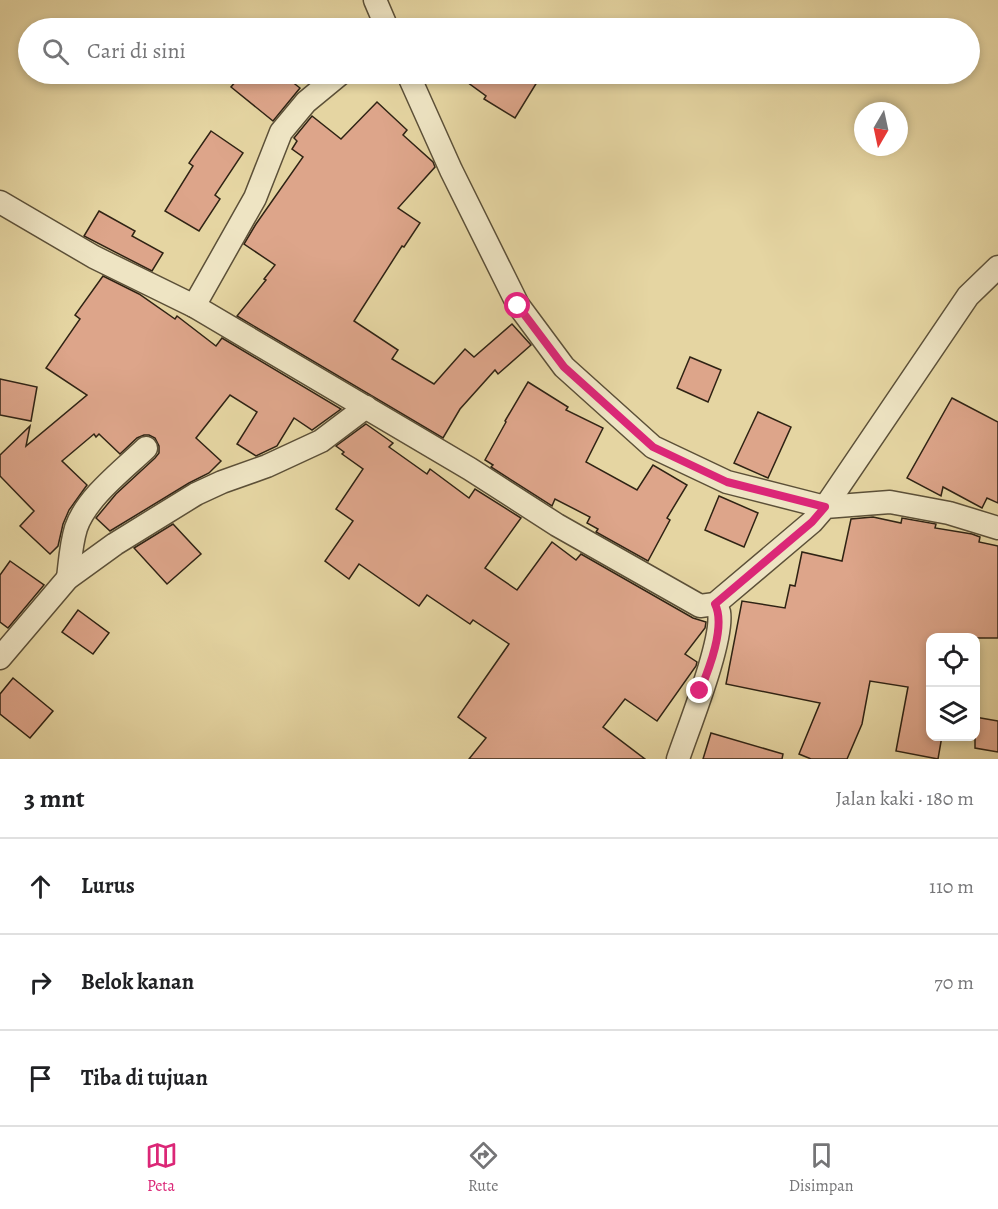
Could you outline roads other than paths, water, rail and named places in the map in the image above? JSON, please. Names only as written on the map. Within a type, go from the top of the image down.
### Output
[{"type":"street","points":[[375,0],[383,18]]},
{"type":"street","points":[[194,306],[255,198],[282,132],[306,102],[328,84]]},
{"type":"street","points":[[412,84],[451,170],[518,306],[564,367],[653,447],[727,482],[825,507],[890,502],[949,513],[998,528]]},
{"type":"street","points":[[0,202],[94,257],[194,306],[470,469],[557,525],[700,606],[715,604],[812,522],[825,507],[968,296],[998,267]]},
{"type":"street","points":[[0,658],[68,578],[114,544],[167,511],[222,482],[267,466],[321,441],[366,407]]},
{"type":"street","points":[[68,578],[73,538],[77,525],[91,501],[146,448]]},
{"type":"street","points":[[678,759],[713,651],[719,612],[715,604]]}]
